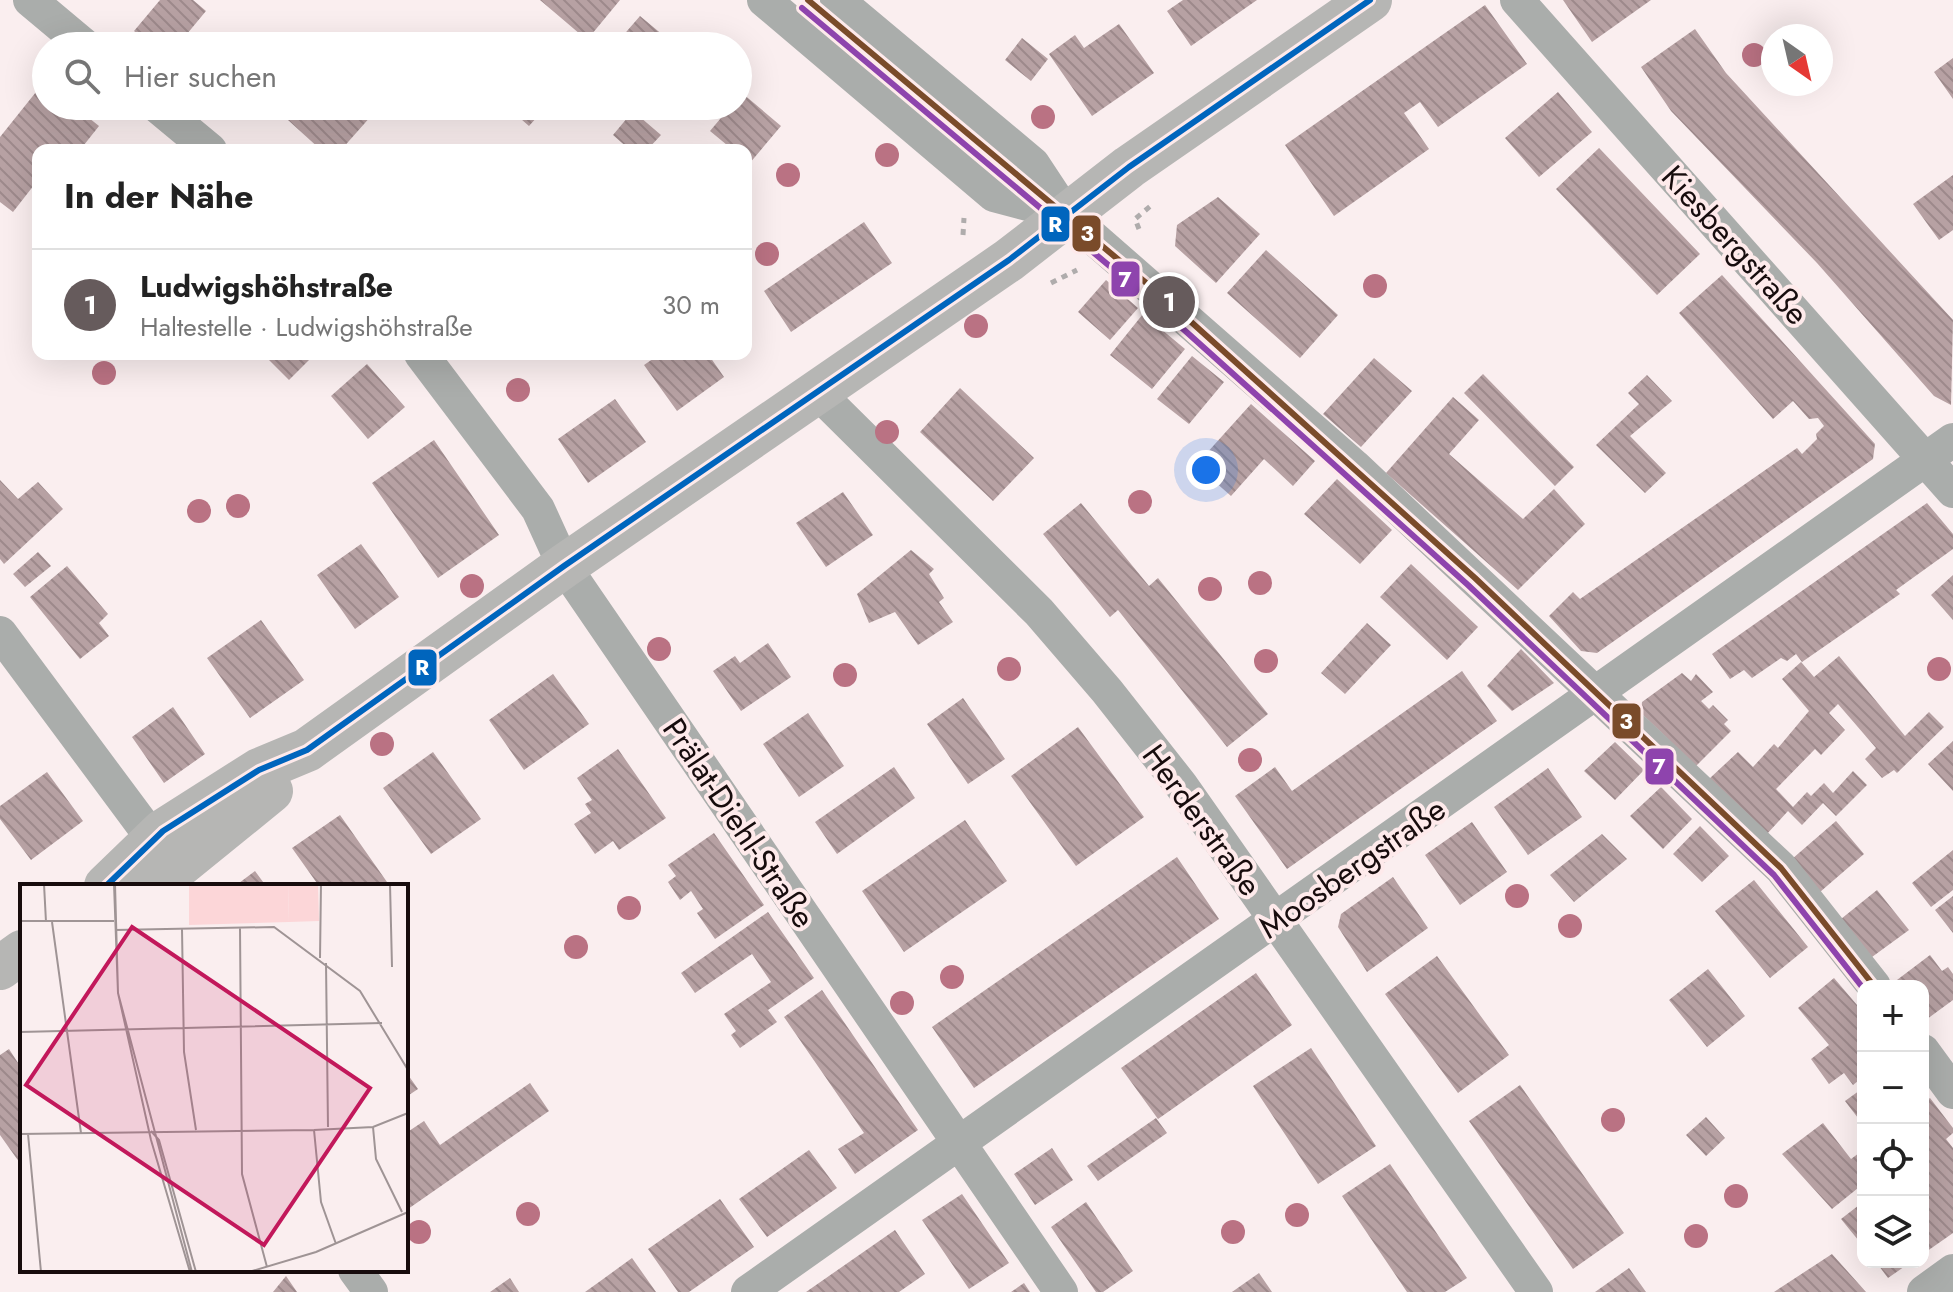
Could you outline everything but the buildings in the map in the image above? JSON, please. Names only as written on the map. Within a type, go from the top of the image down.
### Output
[{"type":"main road","points":[[108,884],[153,839],[259,770],[307,750],[564,566],[1009,260],[1066,214],[1370,0]]},
{"type":"main road","points":[[150,884],[175,869],[274,789],[307,750]]},
{"type":"main road","points":[[0,968],[20,953]]},
{"type":"street","points":[[30,0],[68,32]]},
{"type":"street","points":[[764,0],[994,195],[1066,214]]},
{"type":"street","points":[[837,0],[1033,164],[1066,214],[1354,466],[1781,868],[1869,980]]},
{"type":"street","name":"Kiesbergstraße","points":[[1517,0],[1940,450],[1953,491]]},
{"type":"street","points":[[174,120],[203,144]]},
{"type":"street","name":"Prälat-Diehl-Straße","points":[[426,360],[538,509],[564,566],[1061,1292]]},
{"type":"street","name":"Herderstraße","points":[[817,392],[1039,612],[1181,785],[1536,1292]]},
{"type":"street","name":"Moosbergstraße","points":[[748,1292],[1275,923],[1940,450]]},
{"type":"street","points":[[0,633],[153,839]]},
{"type":"street","points":[[1924,1052],[1953,1092]]},
{"type":"street","points":[[1924,1292],[1953,1271]]},
{"type":"street","points":[[356,1272],[371,1292]]},
{"type":"path","points":[[1139,230],[1135,219],[1153,204]]},
{"type":"path","points":[[963,235],[964,218]]},
{"type":"path","points":[[1051,283],[1082,268]]},
{"type":"transit line","name":"3","points":[[808,0],[1169,302],[1475,578],[1781,868],[1869,980]]},
{"type":"transit line","name":"R","points":[[108,884],[163,831],[259,770],[307,750],[564,566],[1009,260],[1129,167],[1370,0]]},
{"type":"transit line","name":"7","points":[[802,8],[1162,310],[1468,585],[1774,875],[1857,980]]},
{"type":"place","name":"Ludwigshöhstraße","points":[[1169,302]]}]
